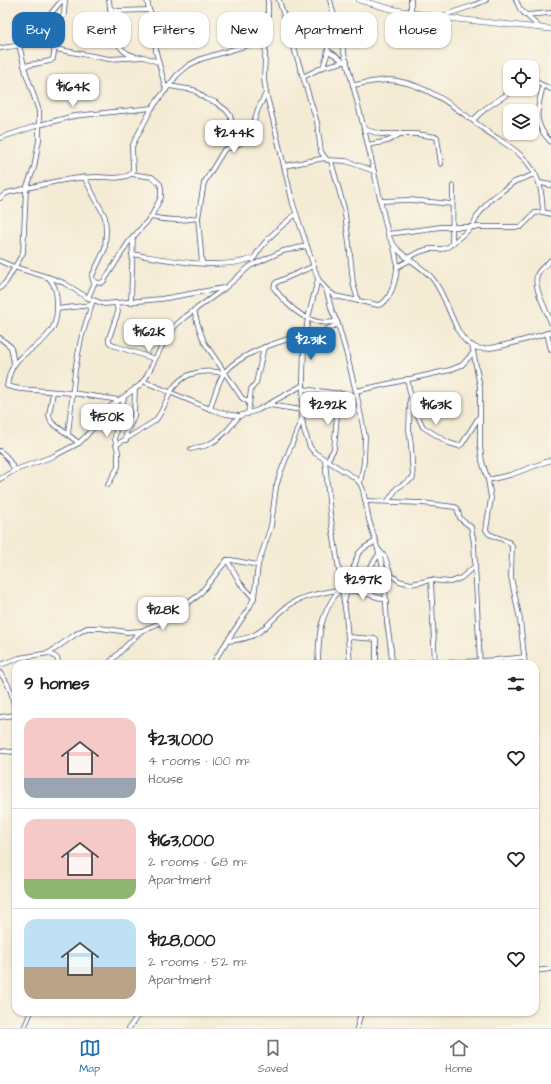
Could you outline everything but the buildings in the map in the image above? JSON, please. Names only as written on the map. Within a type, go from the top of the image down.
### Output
[{"type":"street","points":[[52,12],[64,0]]},
{"type":"street","points":[[24,66],[50,61],[54,57],[58,26],[64,14],[64,0]]},
{"type":"street","points":[[109,0],[114,31],[119,46],[121,49],[134,57]]},
{"type":"street","points":[[147,0],[149,10],[155,20],[156,52],[167,88]]},
{"type":"street","points":[[268,0],[268,12]]},
{"type":"street","points":[[279,0],[283,12]]},
{"type":"street","points":[[265,48],[264,79],[266,93],[274,120],[296,214],[318,279],[326,289],[335,296],[378,305],[385,302],[391,290],[397,267],[394,246],[388,234],[368,145],[353,86],[345,62],[330,0]]},
{"type":"street","points":[[359,0],[391,9],[411,12],[411,0]]},
{"type":"street","points":[[451,13],[486,0]]},
{"type":"street","points":[[516,0],[520,9],[540,28]]},
{"type":"street","points":[[110,8],[118,11],[149,10]]},
{"type":"street","points":[[526,15],[551,13]]},
{"type":"street","points":[[451,18],[551,29]]},
{"type":"street","points":[[0,48],[12,46]]},
{"type":"street","points":[[0,288],[6,282],[23,253],[26,189],[37,157],[39,111],[20,48]]},
{"type":"street","points":[[131,174],[133,170],[132,147],[152,108],[177,75],[189,65],[201,59],[238,48]]},
{"type":"street","points":[[293,48],[317,122],[321,152],[325,158],[331,161],[346,161],[374,171]]},
{"type":"street","points":[[55,49],[109,59],[144,56],[158,62]]},
{"type":"street","points":[[322,67],[328,51],[345,62]]},
{"type":"street","points":[[303,77],[322,67],[345,62]]},
{"type":"street","points":[[353,86],[383,80],[397,80],[413,85],[453,106],[519,154],[530,165],[540,182],[543,212]]},
{"type":"street","points":[[539,84],[551,89]]},
{"type":"street","points":[[543,86],[539,107],[538,124],[544,135],[551,142]]},
{"type":"street","points":[[167,88],[194,90],[206,99],[215,102],[226,110],[232,120],[233,146]]},
{"type":"street","points":[[202,263],[198,218],[206,179],[224,150],[249,138],[258,109],[266,93]]},
{"type":"street","points":[[473,120],[486,108],[504,96]]},
{"type":"street","points":[[0,138],[39,125],[74,116],[152,108]]},
{"type":"street","points":[[364,129],[380,134],[416,134],[437,137],[440,164]]},
{"type":"street","points":[[368,145],[388,141],[401,134]]},
{"type":"street","points":[[284,166],[325,158]]},
{"type":"street","points":[[331,161],[344,208],[350,243],[353,283],[358,301]]},
{"type":"street","points":[[0,198],[7,193],[62,179],[84,177],[121,177],[131,174],[150,176],[160,184],[161,197],[151,217],[122,251],[104,282],[94,282]]},
{"type":"street","points":[[397,267],[422,251],[442,249],[452,244],[472,227],[482,208],[501,190],[514,182],[536,174]]},
{"type":"street","points":[[84,177],[100,207],[105,223],[105,249],[92,276],[94,282],[88,298]]},
{"type":"street","points":[[540,182],[551,185]]},
{"type":"street","points":[[452,244],[453,186]]},
{"type":"street","points":[[380,201],[410,200],[452,204]]},
{"type":"street","points":[[388,234],[452,227],[522,227],[534,214],[543,212],[551,214]]},
{"type":"street","points":[[250,266],[254,258],[273,233],[296,214]]},
{"type":"street","points":[[151,217],[172,221],[198,218]]},
{"type":"street","points":[[131,303],[134,236]]},
{"type":"street","points":[[0,479],[15,470],[54,456],[79,442],[87,435],[111,406],[143,381],[163,344],[176,325],[225,288],[250,266],[283,251],[307,246]]},
{"type":"street","points":[[394,246],[429,275],[444,297],[460,333],[464,339],[472,345],[483,349],[510,344],[549,332],[551,350]]},
{"type":"street","points":[[132,254],[202,263],[235,264],[254,258]]},
{"type":"street","points":[[551,260],[538,271],[536,281],[540,297],[551,323]]},
{"type":"street","points":[[0,261],[64,283],[88,298],[104,304],[131,303],[225,288]]},
{"type":"street","points":[[314,266],[277,282],[274,288],[298,313],[308,318],[325,323],[338,322]]},
{"type":"street","points":[[48,277],[55,286],[57,292],[57,309],[54,326],[43,340],[20,357],[14,365],[8,387],[20,390],[72,393],[119,400]]},
{"type":"street","points":[[318,279],[305,334],[302,418],[310,447],[315,453],[355,478],[360,483]]},
{"type":"street","points":[[326,289],[332,311],[338,322],[357,396],[365,444],[360,483],[378,549],[385,585],[386,623],[392,660]]},
{"type":"street","points":[[68,435],[72,393],[78,355],[93,300]]},
{"type":"street","points":[[116,303],[118,312],[109,338],[111,345],[155,358]]},
{"type":"street","points":[[57,309],[91,305]]},
{"type":"street","points":[[194,310],[204,342],[242,398],[249,402]]},
{"type":"street","points":[[304,344],[338,322]]},
{"type":"street","points":[[210,409],[224,373],[240,361],[264,348],[305,334]]},
{"type":"street","points":[[0,338],[12,349],[14,365]]},
{"type":"street","points":[[472,345],[480,387],[480,446],[491,498],[491,506],[486,530],[489,534],[509,542],[512,546],[511,577],[520,620],[524,660]]},
{"type":"street","points":[[248,414],[251,389],[257,381],[264,348]]},
{"type":"street","points":[[356,391],[450,370],[462,365],[473,353]]},
{"type":"street","points":[[116,445],[155,421],[160,416],[171,392],[181,379],[190,374],[206,372],[224,373]]},
{"type":"street","points":[[408,379],[415,410],[423,427],[455,446],[462,444],[480,414]]},
{"type":"street","points":[[143,381],[210,409],[239,416],[248,414],[268,405],[303,387],[357,396]]},
{"type":"street","points":[[126,440],[126,431],[134,416],[135,388]]},
{"type":"street","points":[[53,392],[49,419],[79,442]]},
{"type":"street","points":[[339,393],[334,449],[326,460],[330,513],[340,591],[344,603],[350,660]]},
{"type":"street","points":[[108,485],[118,467],[118,452],[115,440],[117,420],[124,397]]},
{"type":"street","points":[[388,501],[397,488],[413,478],[411,445],[408,430],[411,397]]},
{"type":"street","points":[[268,405],[302,410]]},
{"type":"street","points":[[191,449],[209,444],[217,439],[239,416]]},
{"type":"street","points":[[215,660],[254,598],[258,565],[270,531],[276,487],[302,418]]},
{"type":"street","points":[[0,451],[6,456],[15,470]]},
{"type":"street","points":[[488,480],[510,475],[551,460]]},
{"type":"street","points":[[365,501],[422,503],[457,508],[460,518],[471,527],[473,531],[480,660]]},
{"type":"street","points":[[344,603],[356,559],[361,551],[376,541]]},
{"type":"street","points":[[378,549],[385,557],[393,578],[411,584],[431,580],[456,581],[475,566]]},
{"type":"street","points":[[227,641],[250,637],[257,634],[282,610],[294,602],[306,597],[349,588],[372,565],[379,554]]},
{"type":"street","points":[[227,560],[258,565]]},
{"type":"street","points":[[227,560],[240,582],[254,598]]},
{"type":"street","points":[[14,660],[49,653],[87,628],[100,628],[127,632],[141,631],[166,620],[190,602],[206,586],[227,560]]},
{"type":"street","points":[[354,566],[372,595]]},
{"type":"street","points":[[431,580],[435,660]]},
{"type":"street","points":[[349,588],[386,600]]},
{"type":"street","points":[[318,660],[322,620],[330,603],[340,591]]},
{"type":"street","points":[[112,660],[141,631]]},
{"type":"street","points":[[348,637],[376,639],[376,660]]},
{"type":"street","points":[[49,653],[54,655],[58,660]]},
{"type":"street","points":[[499,660],[524,657]]},
{"type":"street","points":[[0,665],[12,661]]},
{"type":"street","points":[[0,673],[12,692]]},
{"type":"street","points":[[0,717],[12,716]]},
{"type":"street","points":[[0,751],[12,752]]},
{"type":"street","points":[[539,971],[551,969]]},
{"type":"street","points":[[24,1028],[29,1016]]},
{"type":"street","points":[[129,1028],[137,1016]]},
{"type":"street","points":[[357,1028],[360,1016]]}]
